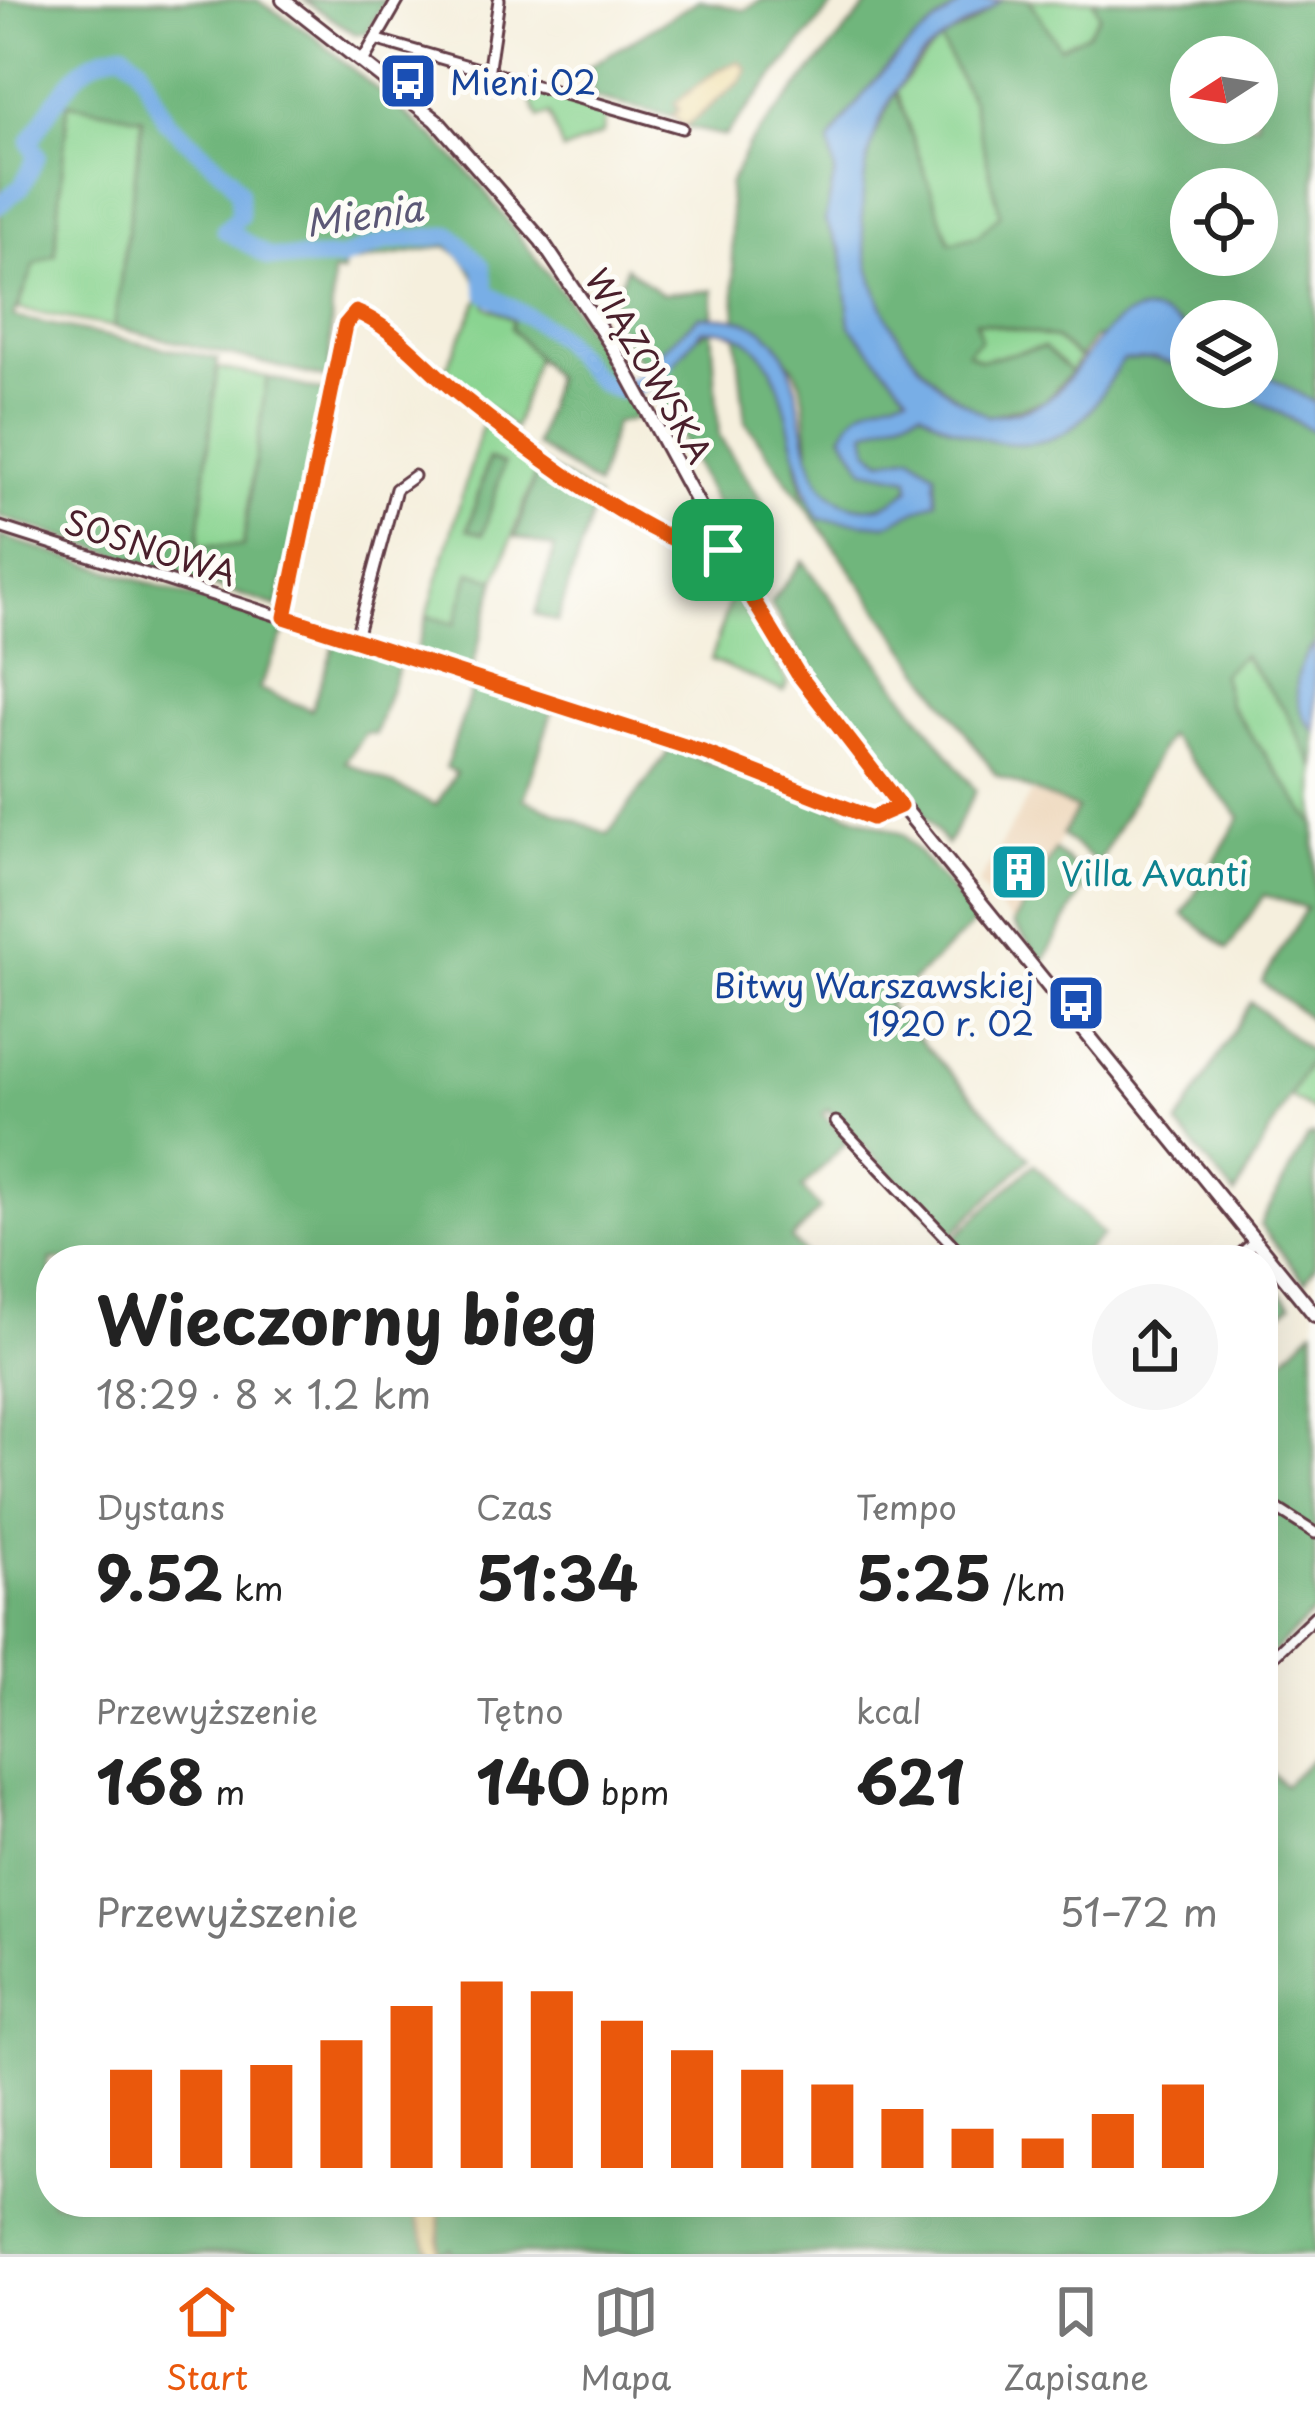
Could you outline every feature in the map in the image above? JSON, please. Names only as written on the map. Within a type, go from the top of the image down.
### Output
[{"type":"main road","name":"WIĄZOWSKA","points":[[283,0],[436,120],[497,184],[582,296],[798,674],[1258,1245]]},
{"type":"main road","name":"WIĄZOWSKA","points":[[1278,1269],[1315,1315]]},
{"type":"street","points":[[364,59],[398,0]]},
{"type":"street","points":[[488,74],[499,0]]},
{"type":"street","points":[[378,40],[682,128]]},
{"type":"street","points":[[285,617],[350,313],[360,312],[507,433],[619,509],[670,539],[705,552],[723,550]]},
{"type":"street","points":[[355,641],[396,489],[414,476]]},
{"type":"street","name":"SOSNOWA","points":[[0,526],[703,752],[872,818],[900,806]]},
{"type":"street","points":[[836,1122],[953,1245]]},
{"type":"street","points":[[1251,1245],[1255,1241]]},
{"type":"street","points":[[1278,1510],[1315,1533]]},
{"type":"street","points":[[1278,1652],[1315,1616]]},
{"type":"shaded area","points":[[1031,793],[1078,809],[1013,924],[978,884]]},
{"type":"green space","points":[[0,0],[257,0],[310,33],[439,142],[477,181],[571,304],[639,418],[615,423],[597,486],[536,445],[554,378],[511,328],[513,320],[482,292],[467,263],[446,246],[344,264],[342,273],[333,272],[329,379],[114,327],[143,118],[68,103],[55,255],[35,264],[14,317],[218,359],[198,546],[243,546],[267,377],[326,392],[278,607],[0,517]]},
{"type":"green space","points":[[304,0],[385,0],[367,33],[355,34]]},
{"type":"green space","points":[[699,0],[744,10],[762,0],[837,0],[725,136],[685,127],[741,81],[675,104],[679,110],[672,116],[594,98],[588,67]]},
{"type":"green space","points":[[872,0],[966,0],[890,64],[829,142],[835,172],[825,221],[842,252],[850,325],[909,395],[843,434],[909,478],[910,487],[899,497],[868,508],[836,500],[822,488],[813,470],[801,385],[793,367],[767,339],[736,318],[729,185],[749,144]]},
{"type":"green space","points":[[1001,0],[1029,0],[1060,47],[1087,34],[1100,15],[1093,0],[1315,0],[1315,403],[1278,382],[1278,300],[1170,300],[1170,324],[1094,338],[1079,358],[1055,338],[976,321],[981,339],[967,352],[980,360],[1044,347],[1071,372],[1045,401],[988,416],[929,373],[885,313],[862,242],[860,205],[864,168],[896,91],[950,243],[978,236],[1000,214],[972,101],[940,40],[970,25]]},
{"type":"green space","points":[[1029,0],[1093,0],[1100,15],[1087,35],[1060,48]]},
{"type":"green space","points":[[940,40],[972,101],[1001,214],[978,236],[950,244],[896,91]]},
{"type":"green space","points":[[525,87],[606,111],[603,134],[563,151],[549,114],[539,118]]},
{"type":"green space","points":[[67,103],[143,117],[114,327],[18,309],[35,263],[55,254]]},
{"type":"green space","points":[[626,267],[662,294],[713,290],[713,316],[699,317],[642,367],[610,314]]},
{"type":"green space","points":[[482,293],[487,307],[513,320],[511,328],[537,355],[514,429],[444,372]]},
{"type":"green space","points":[[974,321],[1055,338],[1079,358],[1071,372],[1044,347],[981,360],[966,352],[981,339]]},
{"type":"green space","points":[[712,329],[719,436],[764,504],[734,540],[655,386],[694,338]]},
{"type":"green space","points":[[736,334],[755,345],[779,382],[804,496],[886,525],[935,473],[912,455],[883,460],[869,450],[866,431],[921,410],[982,438],[1027,443],[1049,439],[1086,415],[1123,360],[1170,363],[1170,408],[1271,408],[1315,432],[1315,644],[1307,652],[1307,722],[1315,731],[1315,768],[1285,710],[1243,655],[1222,674],[1229,704],[1315,825],[1315,1023],[1262,982],[1306,908],[1264,895],[1228,949],[1183,914],[1240,817],[1168,735],[1098,864],[1062,835],[1077,809],[996,775],[745,421]]},
{"type":"green space","points":[[217,368],[267,377],[243,547],[198,546]]},
{"type":"green space","points":[[483,423],[540,461],[496,580],[470,573],[455,625],[427,616]],"holes":[[[488,460],[503,465],[483,533],[468,529]]]},
{"type":"green space","points":[[489,459],[504,464],[483,534],[468,530]]},
{"type":"green space","points":[[540,461],[597,498],[557,622],[535,614],[555,548],[515,537]]},
{"type":"green space","points":[[0,536],[287,627],[259,689],[311,710],[335,643],[400,662],[375,734],[365,733],[345,762],[436,805],[456,773],[446,767],[473,686],[552,712],[524,799],[608,834],[671,748],[903,834],[977,921],[887,1005],[1030,1158],[950,1236],[828,1109],[823,1114],[848,1141],[802,1188],[820,1209],[791,1239],[797,1245],[36,1245],[36,2217],[418,2217],[430,2254],[0,2254]]},
{"type":"green space","points":[[803,561],[976,791],[947,845],[804,660],[770,603]]},
{"type":"green space","points":[[470,572],[496,580],[471,673],[415,655],[427,616],[455,624]]},
{"type":"green space","points":[[733,590],[788,683],[783,691],[711,660]]},
{"type":"green space","points":[[1242,655],[1285,710],[1315,768],[1315,825],[1229,704],[1222,673]]},
{"type":"green space","points":[[1055,850],[1089,879],[1043,962],[1013,924]]},
{"type":"green space","points":[[1251,1002],[1313,1054],[1235,1195],[1177,1125]]},
{"type":"green space","points":[[1315,1056],[1315,1112],[1290,1097]]},
{"type":"green space","points":[[1315,1135],[1315,1265],[1305,1282],[1260,1225],[1308,1137]]},
{"type":"green space","points":[[1034,1164],[1103,1235],[1093,1245],[959,1245],[953,1239]]},
{"type":"green space","points":[[1278,1289],[1291,1305],[1278,1316]]},
{"type":"green space","points":[[1313,1329],[1315,1611],[1278,1647],[1278,1363]]},
{"type":"green space","points":[[1315,1757],[1315,2254],[452,2254],[451,2249],[439,2254],[440,2217],[1278,2217],[1278,1779],[1284,1785]]},
{"type":"sand","points":[[739,61],[747,69],[741,81],[685,127],[672,116],[679,110],[675,103],[716,71]]},
{"type":"sand","points":[[440,2217],[439,2254],[430,2254],[417,2218]]},
{"type":"water","points":[[966,0],[1001,0],[920,59],[889,103],[870,152],[863,203],[867,255],[882,304],[907,349],[943,387],[988,416],[1043,402],[1106,332],[1124,317],[1144,311],[1170,319],[1170,363],[1123,360],[1086,415],[1048,439],[1004,443],[982,439],[921,410],[866,431],[869,450],[883,460],[912,455],[935,473],[936,501],[886,525],[820,519],[807,494],[783,400],[757,348],[734,333],[702,330],[655,386],[642,367],[699,317],[745,321],[774,340],[790,368],[814,470],[831,495],[860,507],[874,507],[910,488],[909,478],[864,469],[843,435],[861,410],[908,394],[850,326],[842,252],[825,221],[835,172],[829,142],[890,64]]},
{"type":"water","points":[[1278,382],[1315,403],[1315,432],[1271,408],[1278,408]]},
{"type":"water","points":[[1315,644],[1315,731],[1302,710],[1297,687],[1302,664]]},
{"type":"waterway","name":"Mienia","points":[[0,204],[22,186],[37,156],[30,142],[68,85],[92,63],[123,52],[139,65],[166,121],[230,177],[239,192],[240,216],[225,230],[269,257],[342,258],[387,241],[451,235],[482,267],[486,293],[552,332],[600,382],[627,389],[665,364]]},
{"type":"place","name":"Mieni 02","points":[[408,81]]},
{"type":"place","name":"Villa Avanti","points":[[1019,872]]},
{"type":"place","name":"Bitwy Warszawskiej 1920 r. 02","points":[[1076,1003]]},
{"type":"route","points":[[356,312],[519,441],[619,509],[670,539],[705,552],[723,550],[798,674],[900,806],[894,811],[872,818],[703,752],[285,617],[345,325],[350,313],[356,312]]}]
